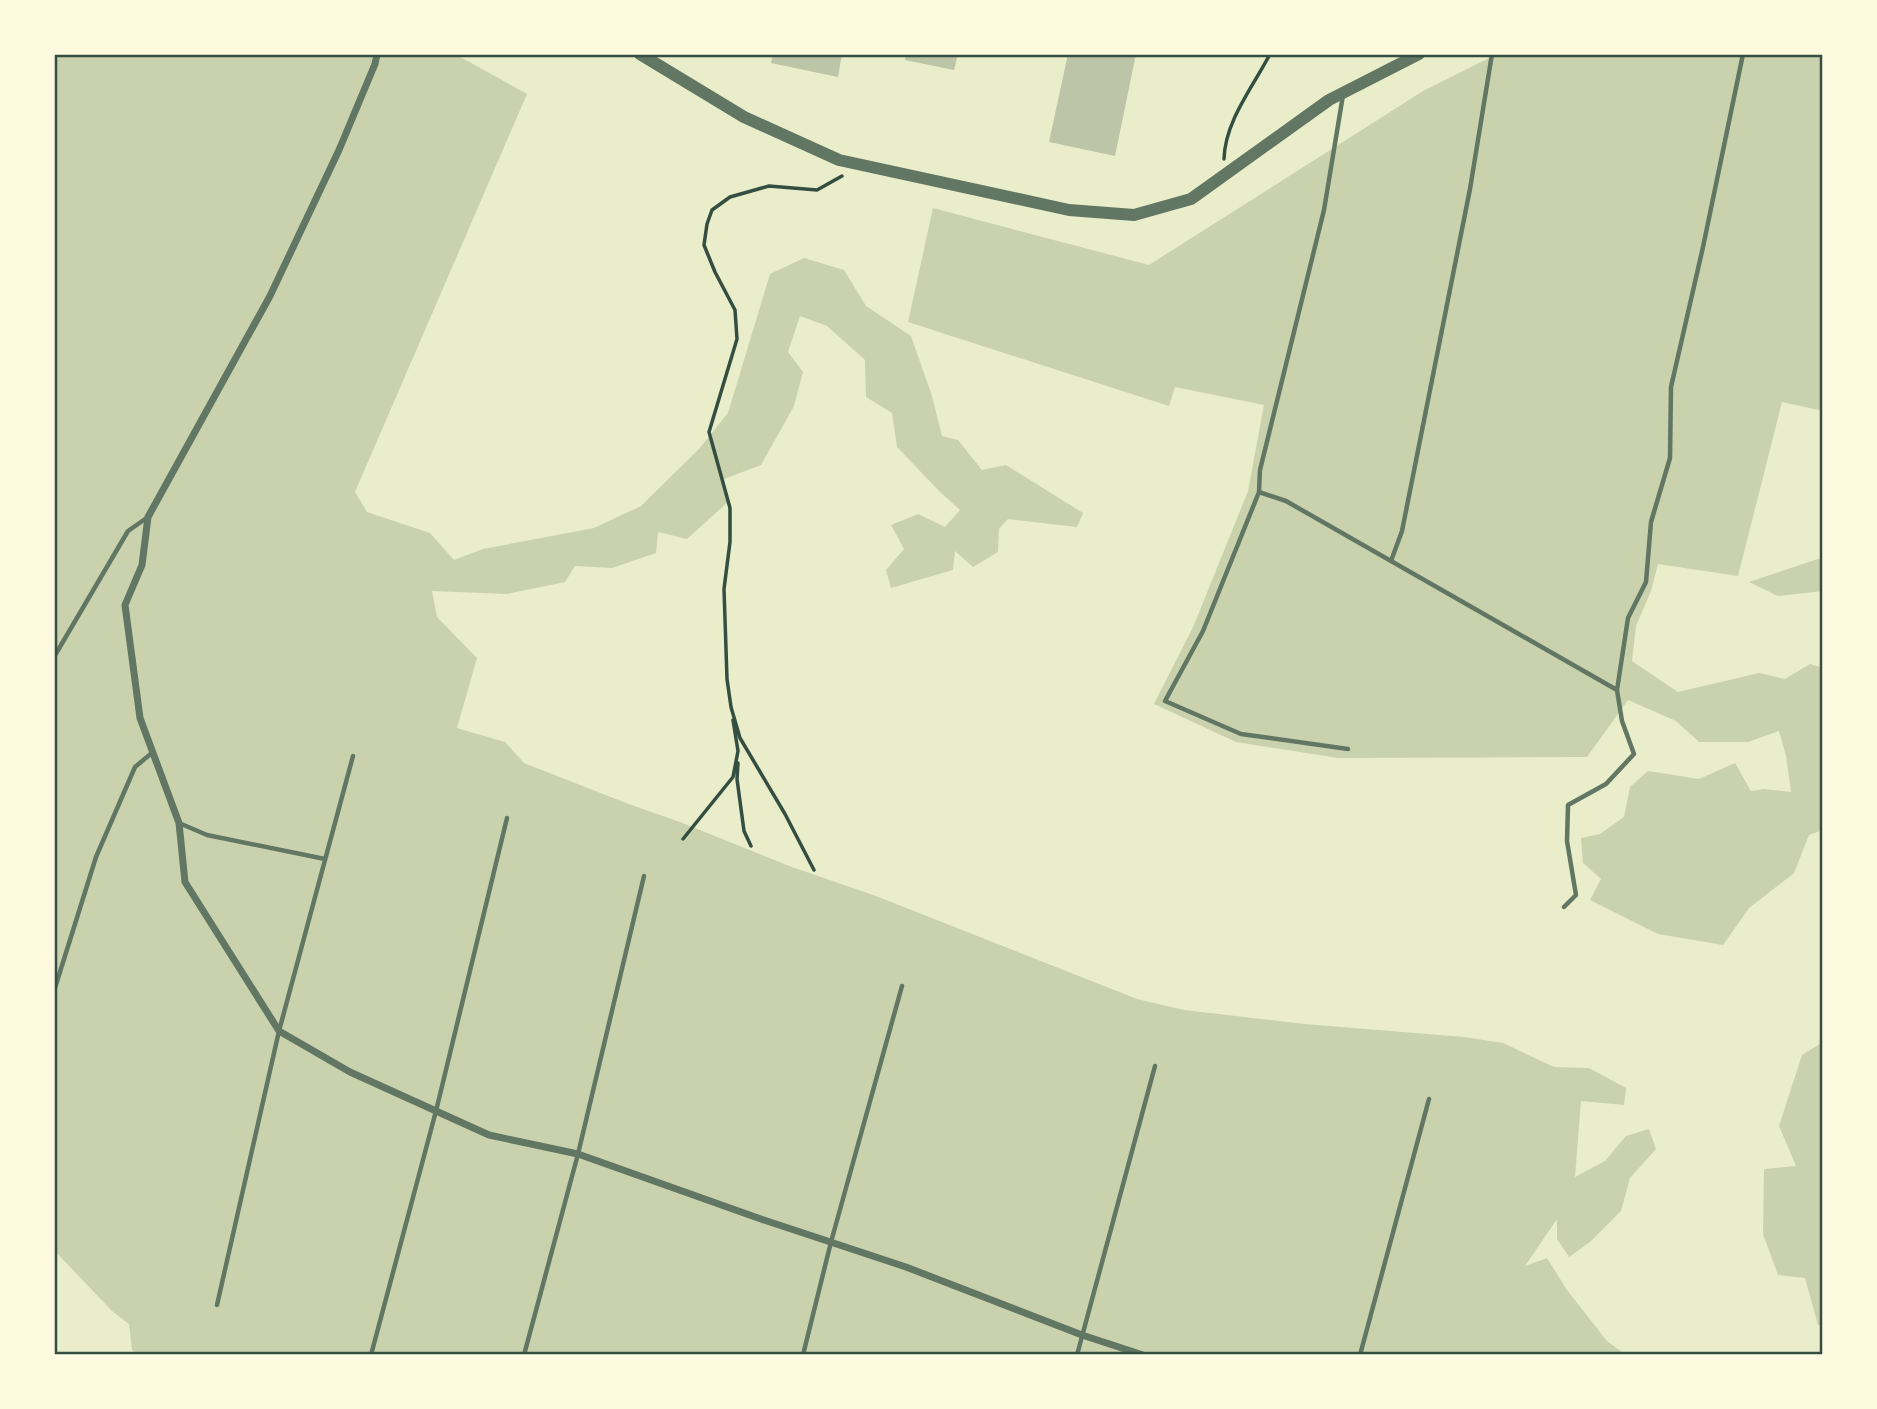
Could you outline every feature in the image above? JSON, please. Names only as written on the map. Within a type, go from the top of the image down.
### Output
[{"type":"street","points":[[377,54],[339,150],[270,296],[148,517],[142,565],[125,605],[140,718],[179,822],[185,882],[279,1031],[350,1072],[489,1135],[578,1154],[906,1268],[1082,1335],[1143,1355]]},
{"type":"street","points":[[640,54],[744,117],[839,160],[1069,209],[1134,215],[1191,199],[1329,100],[1419,54]]},
{"type":"lane","points":[[1391,561],[1402,531],[1470,189],[1492,54]]},
{"type":"lane","points":[[1564,907],[1576,895],[1567,841],[1568,805],[1606,784],[1634,754],[1622,721],[1617,690],[1628,618],[1646,582],[1651,522],[1670,458],[1671,387],[1743,54]]},
{"type":"lane","points":[[1344,92],[1324,210],[1260,470],[1259,492],[1203,631],[1166,701],[1241,734],[1348,749]]},
{"type":"lane","points":[[1259,492],[1286,501],[1617,690]]},
{"type":"lane","points":[[54,657],[128,531],[148,517]]},
{"type":"lane","points":[[54,991],[96,857],[135,767],[153,752]]},
{"type":"lane","points":[[217,1305],[279,1031],[353,756]]},
{"type":"lane","points":[[371,1355],[436,1111],[507,818]]},
{"type":"lane","points":[[179,822],[207,835],[325,859]]},
{"type":"lane","points":[[524,1355],[578,1154],[644,876]]},
{"type":"lane","points":[[803,1355],[831,1242],[902,986]]},
{"type":"lane","points":[[1077,1355],[1155,1066]]},
{"type":"lane","points":[[1360,1355],[1429,1099]]},
{"type":"path","points":[[1226,174],[1223,167],[1224,148],[1231,121],[1270,54]]},
{"type":"path","points":[[751,846],[744,831],[737,779],[738,751],[727,679],[724,589],[730,542],[730,508],[709,432],[737,339],[735,310],[704,245],[706,224],[712,210],[730,197],[769,186],[817,190],[862,165]]},
{"type":"path","points":[[731,707],[740,738],[814,870]]},
{"type":"path","points":[[683,839],[733,777],[738,751]]},
{"type":"green space","points":[[54,54],[455,54],[527,94],[355,492],[367,512],[430,533],[454,560],[483,549],[594,528],[641,506],[699,449],[728,413],[770,274],[804,258],[844,270],[866,306],[911,336],[932,396],[942,436],[958,440],[982,470],[1006,465],[1083,513],[1077,527],[1008,519],[999,529],[998,552],[973,567],[955,551],[953,570],[891,588],[886,570],[904,549],[891,525],[918,514],[945,527],[960,510],[897,447],[892,413],[866,397],[865,360],[827,326],[800,316],[788,352],[803,372],[794,406],[761,465],[724,479],[729,501],[687,539],[658,532],[656,553],[612,568],[575,566],[565,582],[507,594],[432,591],[437,617],[477,658],[457,728],[505,742],[524,763],[792,867],[876,896],[1137,999],[1184,1010],[1305,1024],[1464,1037],[1503,1043],[1554,1067],[1589,1068],[1626,1088],[1624,1105],[1581,1101],[1575,1177],[1605,1161],[1626,1136],[1649,1129],[1656,1149],[1630,1178],[1621,1211],[1590,1242],[1569,1257],[1557,1239],[1557,1219],[1525,1266],[1547,1258],[1567,1290],[1607,1341],[1626,1355],[137,1355],[132,1350],[129,1324],[112,1311],[54,1250]]},
{"type":"green space","points":[[1497,54],[1823,54],[1823,411],[1782,402],[1738,576],[1658,564],[1651,591],[1636,626],[1632,661],[1678,692],[1759,673],[1785,679],[1810,664],[1823,668],[1823,830],[1809,835],[1794,873],[1749,908],[1723,945],[1658,934],[1590,900],[1601,879],[1583,863],[1581,838],[1600,834],[1624,817],[1630,787],[1648,771],[1699,779],[1735,763],[1751,791],[1764,789],[1791,792],[1779,731],[1748,742],[1699,742],[1676,721],[1628,700],[1587,757],[1338,758],[1236,742],[1154,704],[1194,625],[1248,491],[1264,405],[1175,387],[1169,406],[908,322],[933,208],[1149,265],[1423,91]]},
{"type":"green space","points":[[1818,559],[1823,560],[1823,591],[1778,596],[1749,582]]},
{"type":"green space","points":[[1823,1042],[1823,1325],[1818,1325],[1805,1278],[1778,1275],[1763,1234],[1764,1169],[1796,1166],[1779,1126],[1802,1055]]},
{"type":"building","points":[[773,54],[842,54],[838,77],[771,63]]},
{"type":"building","points":[[906,54],[958,54],[954,70],[905,60]]},
{"type":"building","points":[[1068,54],[1136,54],[1115,156],[1049,142]]}]
